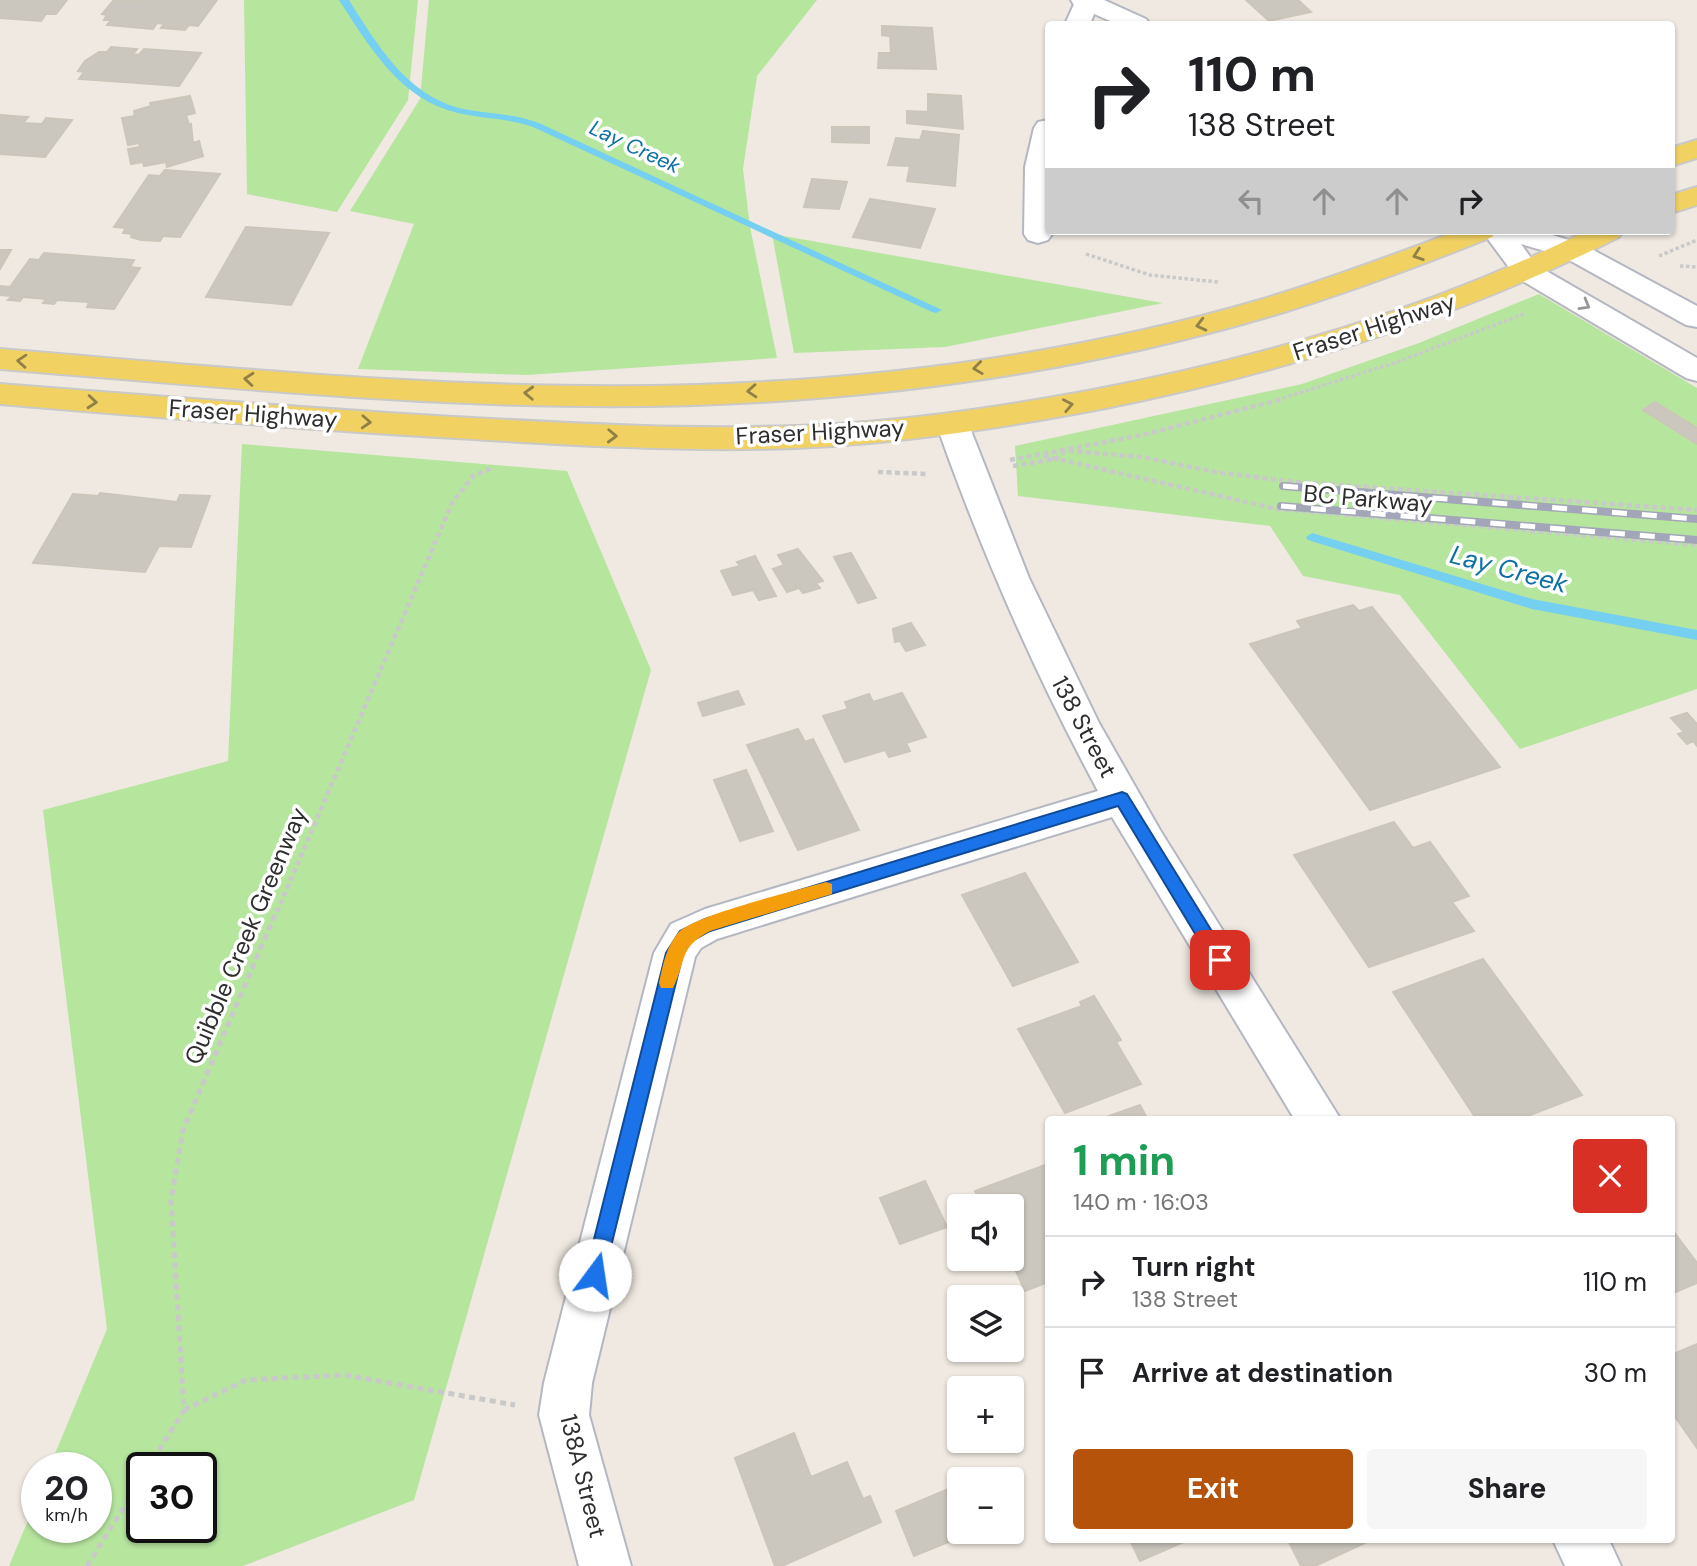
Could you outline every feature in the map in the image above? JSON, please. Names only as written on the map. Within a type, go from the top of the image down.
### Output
[{"type":"main road","points":[[1675,156],[1697,148]]},
{"type":"main road","points":[[1675,203],[1697,195]]},
{"type":"main road","name":"Fraser Highway","points":[[0,359],[346,387],[607,395],[695,395],[793,388],[1003,365],[1162,335],[1316,292],[1471,235]]},
{"type":"main road","name":"Fraser Highway","points":[[0,394],[297,418],[615,436],[798,437],[952,423],[1068,405],[1240,369],[1385,325],[1526,271],[1601,235]]},
{"type":"street","points":[[1082,9],[1126,21]]},
{"type":"street","points":[[1038,234],[1037,185],[1041,145],[1045,135]]},
{"type":"street","points":[[1499,235],[1526,271],[1697,370]]},
{"type":"street","points":[[1521,235],[1572,250],[1697,318]]},
{"type":"street","name":"138 Street","points":[[952,423],[1025,610],[1052,669],[1122,799],[1317,1116]]},
{"type":"street","name":"138A Street","points":[[605,1566],[564,1415],[568,1383],[675,953],[686,936],[705,926],[1122,799]]},
{"type":"street","points":[[1581,1543],[1595,1566]]},
{"type":"path","points":[[1655,258],[1697,240]]},
{"type":"path","points":[[1086,254],[1122,270],[1150,276],[1222,282]]},
{"type":"path","points":[[1011,466],[1056,459],[1065,451]]},
{"type":"path","name":"BC Parkway","points":[[1000,462],[1065,451],[1142,457],[1214,472],[1296,482],[1697,510]]},
{"type":"path","name":"BC Parkway","points":[[1040,455],[1277,509],[1697,545]]},
{"type":"path","name":"Quibble Creek Greenway","points":[[184,1410],[171,1200],[183,1130],[452,503],[473,476],[498,465]]},
{"type":"path","points":[[158,1452],[184,1410],[246,1380],[344,1375],[525,1408]]},
{"type":"path","points":[[87,1566],[126,1504]]},
{"type":"green space","points":[[244,0],[418,0],[408,100],[337,212],[247,194]]},
{"type":"green space","points":[[429,0],[817,0],[757,76],[743,169],[750,227],[777,358],[527,375],[358,369],[414,224],[350,211],[420,99]]},
{"type":"green space","points":[[772,234],[1163,303],[945,347],[794,353]]},
{"type":"green space","points":[[1539,294],[1697,388],[1697,689],[1520,749],[1400,595],[1303,576],[1270,526],[1018,496],[1015,446],[1302,384],[1419,343]]},
{"type":"green space","points":[[242,444],[567,471],[651,670],[414,1500],[243,1566],[9,1566],[21,1537],[21,1543],[112,1543],[112,1452],[56,1452],[107,1329],[43,810],[228,761]]},
{"type":"building","points":[[0,0],[67,0],[56,14],[46,14],[41,21],[0,18]]},
{"type":"building","points":[[217,0],[198,26],[189,25],[185,30],[161,28],[164,24],[157,23],[153,29],[107,25],[111,20],[104,20],[107,15],[102,14],[113,1]]},
{"type":"building","points":[[1246,0],[1298,0],[1311,12],[1269,21]]},
{"type":"building","points":[[882,26],[932,28],[936,69],[878,68],[879,53],[891,53],[890,36],[882,35]]},
{"type":"building","points":[[111,47],[137,49],[133,54],[139,55],[144,49],[201,53],[179,86],[79,79],[84,72],[78,71],[85,61],[99,52],[107,52]]},
{"type":"building","points":[[928,94],[961,96],[963,129],[907,123],[907,111],[928,112]]},
{"type":"building","points":[[190,96],[195,113],[186,115],[189,125],[191,124],[193,143],[199,141],[203,156],[167,167],[166,162],[144,166],[143,162],[131,164],[128,149],[140,147],[139,143],[128,145],[122,118],[135,116],[134,111],[151,106],[150,103]]},
{"type":"building","points":[[0,115],[28,117],[23,123],[42,124],[46,118],[72,120],[45,157],[0,154]]},
{"type":"building","points":[[832,127],[869,127],[869,143],[832,142]]},
{"type":"building","points":[[923,131],[959,135],[955,186],[907,181],[910,166],[888,165],[896,138],[920,140]]},
{"type":"building","points":[[165,170],[220,174],[180,237],[163,236],[160,241],[141,240],[131,237],[132,234],[123,233],[126,228],[114,227],[149,175],[160,176]]},
{"type":"building","points":[[812,179],[847,182],[839,209],[804,207]]},
{"type":"building","points":[[870,199],[935,209],[920,248],[853,237]]},
{"type":"building","points":[[246,227],[329,233],[291,305],[206,297]]},
{"type":"building","points":[[0,250],[11,250],[0,269]]},
{"type":"building","points":[[44,253],[134,260],[130,267],[140,268],[114,309],[87,307],[89,302],[57,300],[54,304],[43,303],[46,299],[23,297],[20,301],[8,300],[12,296],[0,295],[1,286],[10,287],[30,259],[39,260]]},
{"type":"building","points":[[1655,402],[1697,428],[1697,444],[1643,410]]},
{"type":"building","points":[[100,493],[177,502],[180,495],[210,496],[191,547],[159,546],[145,572],[33,563],[73,494],[98,496]]},
{"type":"building","points":[[798,549],[823,581],[816,583],[820,588],[803,593],[799,588],[787,592],[773,569],[784,565],[778,555]]},
{"type":"building","points":[[851,553],[876,598],[858,603],[834,557]]},
{"type":"building","points":[[755,556],[776,596],[759,600],[753,590],[733,595],[721,571],[740,566],[737,562]]},
{"type":"building","points":[[1353,605],[1359,611],[1372,607],[1500,767],[1370,810],[1250,644],[1302,628],[1297,621]]},
{"type":"building","points":[[911,623],[925,645],[906,651],[900,641],[895,642],[893,629]]},
{"type":"building","points":[[738,691],[744,704],[703,716],[698,703]]},
{"type":"building","points":[[902,693],[926,737],[906,743],[910,751],[889,757],[885,750],[845,762],[823,716],[848,709],[845,702],[869,694],[873,702]]},
{"type":"building","points":[[1687,713],[1697,724],[1697,746],[1693,741],[1687,744],[1678,734],[1684,732],[1671,718]]},
{"type":"building","points":[[798,729],[805,742],[813,739],[859,830],[798,850],[747,745]]},
{"type":"building","points":[[746,770],[773,831],[740,841],[714,780]]},
{"type":"building","points":[[1394,822],[1413,848],[1430,842],[1469,896],[1452,902],[1474,931],[1369,967],[1294,855]]},
{"type":"building","points":[[1025,873],[1078,962],[1013,986],[962,895]]},
{"type":"building","points":[[1483,959],[1582,1095],[1527,1116],[1474,1116],[1393,992]]},
{"type":"building","points":[[1094,996],[1121,1040],[1116,1042],[1141,1084],[1065,1113],[1018,1029],[1082,1006],[1080,1002]]},
{"type":"building","points":[[1140,1105],[1146,1116],[1109,1116]]},
{"type":"building","points":[[1045,1165],[1045,1283],[1025,1291],[1016,1271],[1024,1271],[1024,1194],[976,1194],[975,1191]]},
{"type":"building","points":[[925,1181],[947,1227],[900,1244],[880,1198]]},
{"type":"building","points":[[1675,1233],[1697,1263],[1697,1283],[1675,1292]]},
{"type":"building","points":[[1697,1344],[1697,1448],[1675,1417],[1675,1353]]},
{"type":"building","points":[[794,1433],[811,1477],[847,1462],[863,1499],[870,1496],[881,1522],[782,1566],[775,1566],[735,1458]]},
{"type":"building","points":[[947,1490],[947,1543],[914,1556],[896,1511]]},
{"type":"building","points":[[1131,1543],[1181,1543],[1140,1561]]},
{"type":"building","points":[[1290,1543],[1365,1543],[1315,1566],[1301,1566]]},
{"type":"waterway","name":"Lay Creek","points":[[344,0],[391,67],[421,94],[438,104],[536,125],[936,310]]},
{"type":"waterway","name":"Lay Creek","points":[[1312,537],[1532,604],[1697,635]]},
{"type":"railway","points":[[1283,486],[1697,519]]},
{"type":"railway","points":[[1281,506],[1697,540]]},
{"type":"slow traffic","points":[[667,983],[675,953],[686,936],[705,926],[826,889]]},
{"type":"route","points":[[595,1275],[675,953],[686,936],[705,926],[1122,799],[1220,960]]}]
